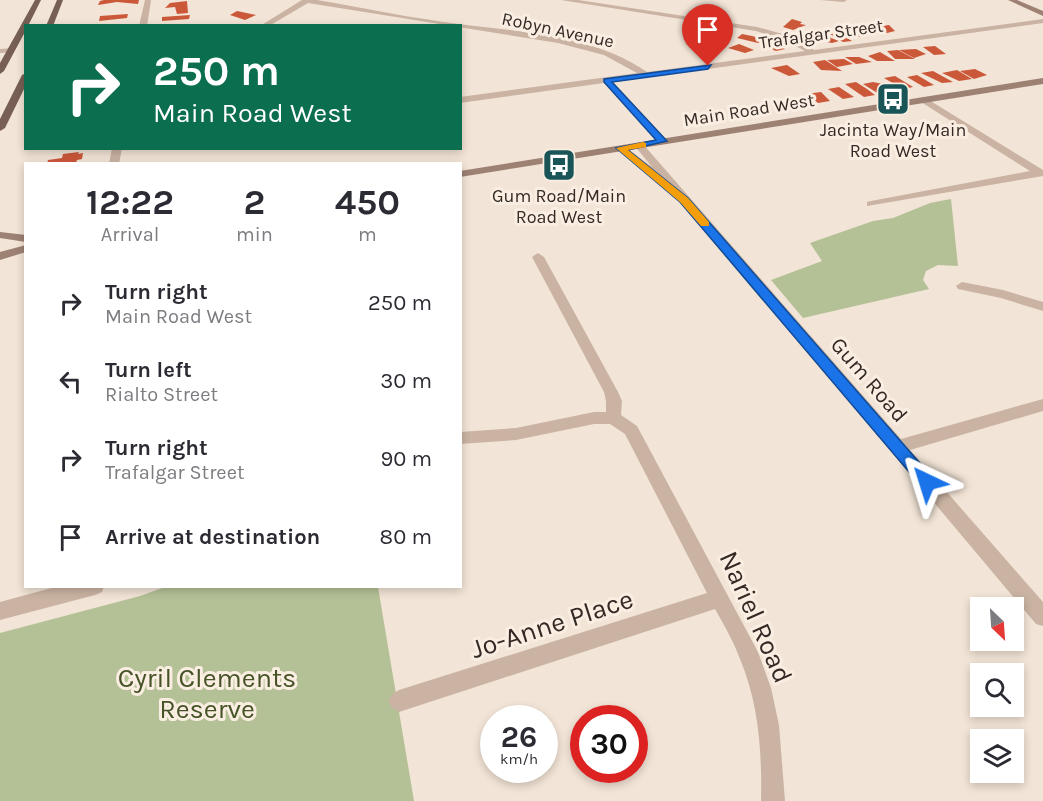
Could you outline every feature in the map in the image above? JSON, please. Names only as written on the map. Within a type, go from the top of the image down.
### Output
[{"type":"main road","points":[[25,24],[38,0]]},
{"type":"main road","points":[[50,24],[60,0]]},
{"type":"main road","points":[[0,71],[24,25]]},
{"type":"main road","points":[[10,50],[24,48]]},
{"type":"main road","points":[[0,129],[24,79]]},
{"type":"street","points":[[143,24],[148,0]]},
{"type":"street","points":[[266,24],[306,0]]},
{"type":"street","name":"Robyn Avenue","points":[[306,0],[447,24]]},
{"type":"street","points":[[348,7],[360,0]]},
{"type":"street","points":[[564,0],[757,29],[787,38],[813,52]]},
{"type":"street","points":[[823,0],[844,0]]},
{"type":"street","points":[[1011,0],[1043,14]]},
{"type":"street","name":"Trafalgar Street","points":[[462,100],[1043,21]]},
{"type":"street","name":"Robyn Avenue","points":[[462,26],[591,48],[622,58],[645,75]]},
{"type":"street","points":[[0,51],[10,50]]},
{"type":"street","points":[[606,80],[663,141]]},
{"type":"street","name":"Main Road West","points":[[462,174],[1043,81]]},
{"type":"street","points":[[924,100],[1041,173]]},
{"type":"street","name":"Gum Road","points":[[639,145],[1043,617]]},
{"type":"street","name":"Gum Road","points":[[621,148],[684,200]]},
{"type":"street","points":[[871,204],[1041,173]]},
{"type":"street","points":[[0,235],[24,241]]},
{"type":"street","points":[[0,246],[24,241]]},
{"type":"street","points":[[0,256],[24,249]]},
{"type":"street","points":[[462,438],[516,434],[594,418],[613,418],[614,401],[611,392],[538,257]]},
{"type":"street","points":[[962,286],[1003,294],[1043,307]]},
{"type":"street","points":[[897,447],[1043,405]]},
{"type":"street","name":"Nariel Road","points":[[613,418],[631,430],[721,598],[761,684],[773,750],[773,801]]},
{"type":"street","points":[[0,611],[88,588]]},
{"type":"street","name":"Jo-Anne Place","points":[[399,701],[721,598]]},
{"type":"green space","points":[[951,199],[958,266],[938,265],[926,271],[923,280],[929,289],[803,318],[771,280],[822,261],[810,243],[873,221],[893,218],[930,203]]},
{"type":"green space","name":"Cyril Clements Reserve","points":[[162,588],[378,588],[414,801],[0,801],[0,633]]},
{"type":"building","points":[[104,0],[139,0],[138,4],[117,2],[98,5]]},
{"type":"building","points":[[187,1],[188,13],[177,14],[175,7],[165,8],[170,3]]},
{"type":"building","points":[[237,11],[256,15],[245,20],[230,15]]},
{"type":"building","points":[[128,14],[127,18],[99,21],[100,16]]},
{"type":"building","points":[[190,15],[189,19],[162,21],[162,17]]},
{"type":"building","points":[[792,19],[806,25],[793,30],[783,27]]},
{"type":"building","points":[[889,25],[895,31],[887,33],[875,27]]},
{"type":"building","points":[[869,26],[881,32],[869,35],[858,29]]},
{"type":"building","points":[[840,28],[851,28],[862,36],[852,38],[838,29],[843,29]]},
{"type":"building","points":[[839,33],[852,41],[843,42],[830,34]]},
{"type":"building","points":[[742,34],[763,39],[758,43],[737,38]]},
{"type":"building","points":[[823,35],[839,41],[832,43],[812,39]]},
{"type":"building","points":[[770,42],[785,49],[776,51],[760,44]]},
{"type":"building","points":[[739,44],[754,50],[745,53],[728,48]]},
{"type":"building","points":[[935,46],[946,54],[934,55],[923,47]]},
{"type":"building","points":[[916,49],[926,54],[914,58],[899,50]]},
{"type":"building","points":[[898,50],[915,59],[895,59],[887,51]]},
{"type":"building","points":[[880,52],[895,61],[877,61],[868,56]]},
{"type":"building","points":[[845,57],[859,57],[872,62],[856,64]]},
{"type":"building","points":[[844,59],[853,64],[837,67],[827,60]]},
{"type":"building","points":[[825,60],[842,71],[821,70],[813,62]]},
{"type":"building","points":[[787,65],[800,74],[789,76],[771,68]]},
{"type":"building","points":[[975,69],[987,75],[974,79],[960,71]]},
{"type":"building","points":[[957,70],[972,79],[959,81],[942,73]]},
{"type":"building","points":[[933,71],[953,82],[942,83],[921,73]]},
{"type":"building","points":[[917,75],[934,85],[924,87],[907,77]]},
{"type":"building","points":[[895,76],[913,87],[903,89],[884,78]]},
{"type":"building","points":[[856,82],[875,95],[864,97],[845,84]]},
{"type":"building","points":[[873,82],[891,89],[879,94],[863,84]]},
{"type":"building","points":[[839,87],[854,97],[843,99],[828,89]]},
{"type":"building","points":[[821,92],[830,101],[818,103],[806,94]]},
{"type":"building","points":[[83,153],[82,159],[76,162],[48,162],[62,158],[63,154]]},
{"type":"slow traffic","points":[[643,145],[621,148],[684,200],[705,224]]},
{"type":"place","name":"Jacinta Way/Main Road West","points":[[893,99]]},
{"type":"place","name":"Gum Road/Main Road West","points":[[559,165]]},
{"type":"route","points":[[708,66],[606,80],[663,141],[621,148],[684,200],[927,482]]}]
